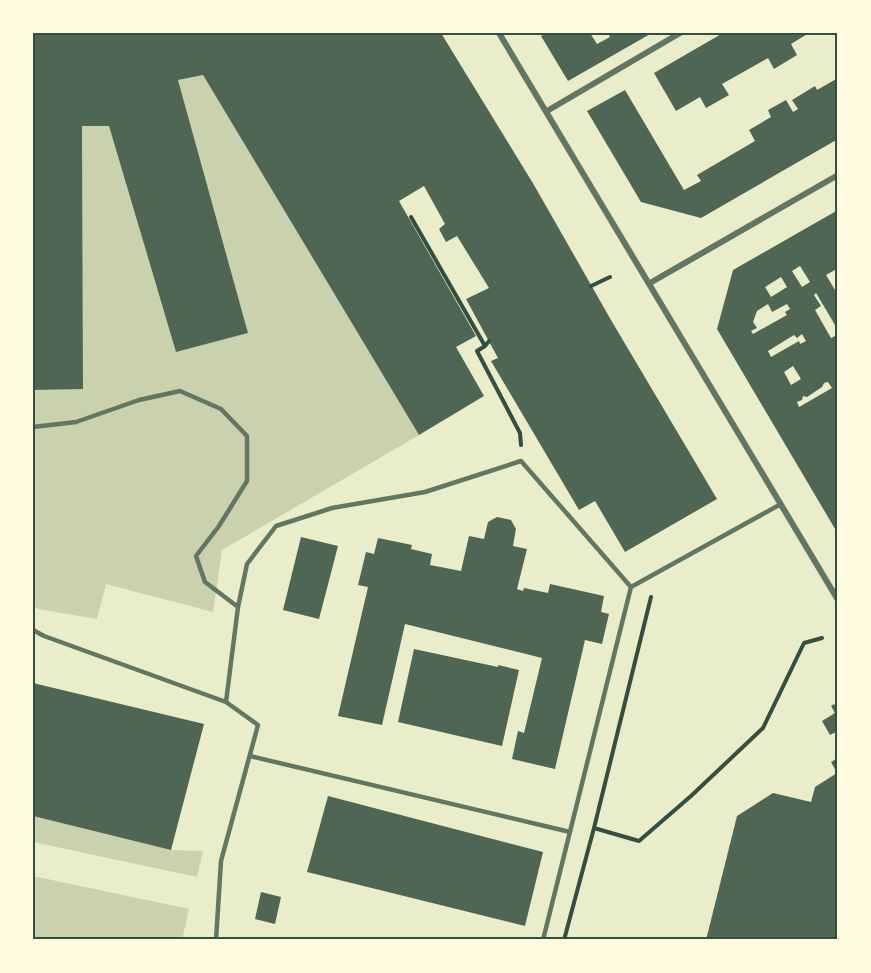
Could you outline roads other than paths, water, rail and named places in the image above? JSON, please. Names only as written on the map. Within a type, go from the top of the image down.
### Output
[{"type":"street","points":[[499,33],[838,600]]},
{"type":"street","points":[[547,111],[680,33]]},
{"type":"street","points":[[650,283],[838,175]]},
{"type":"lane","points":[[33,427],[76,422],[139,400],[180,391],[221,409],[247,436],[247,481],[219,526],[196,556],[205,582],[237,607]]},
{"type":"lane","points":[[226,702],[237,607],[247,564],[276,526],[333,508],[425,492],[521,461],[631,587]]},
{"type":"lane","points":[[543,940],[631,587],[781,504]]},
{"type":"lane","points":[[33,630],[226,702],[258,725],[221,861],[216,940]]},
{"type":"lane","points":[[250,756],[570,832]]}]
